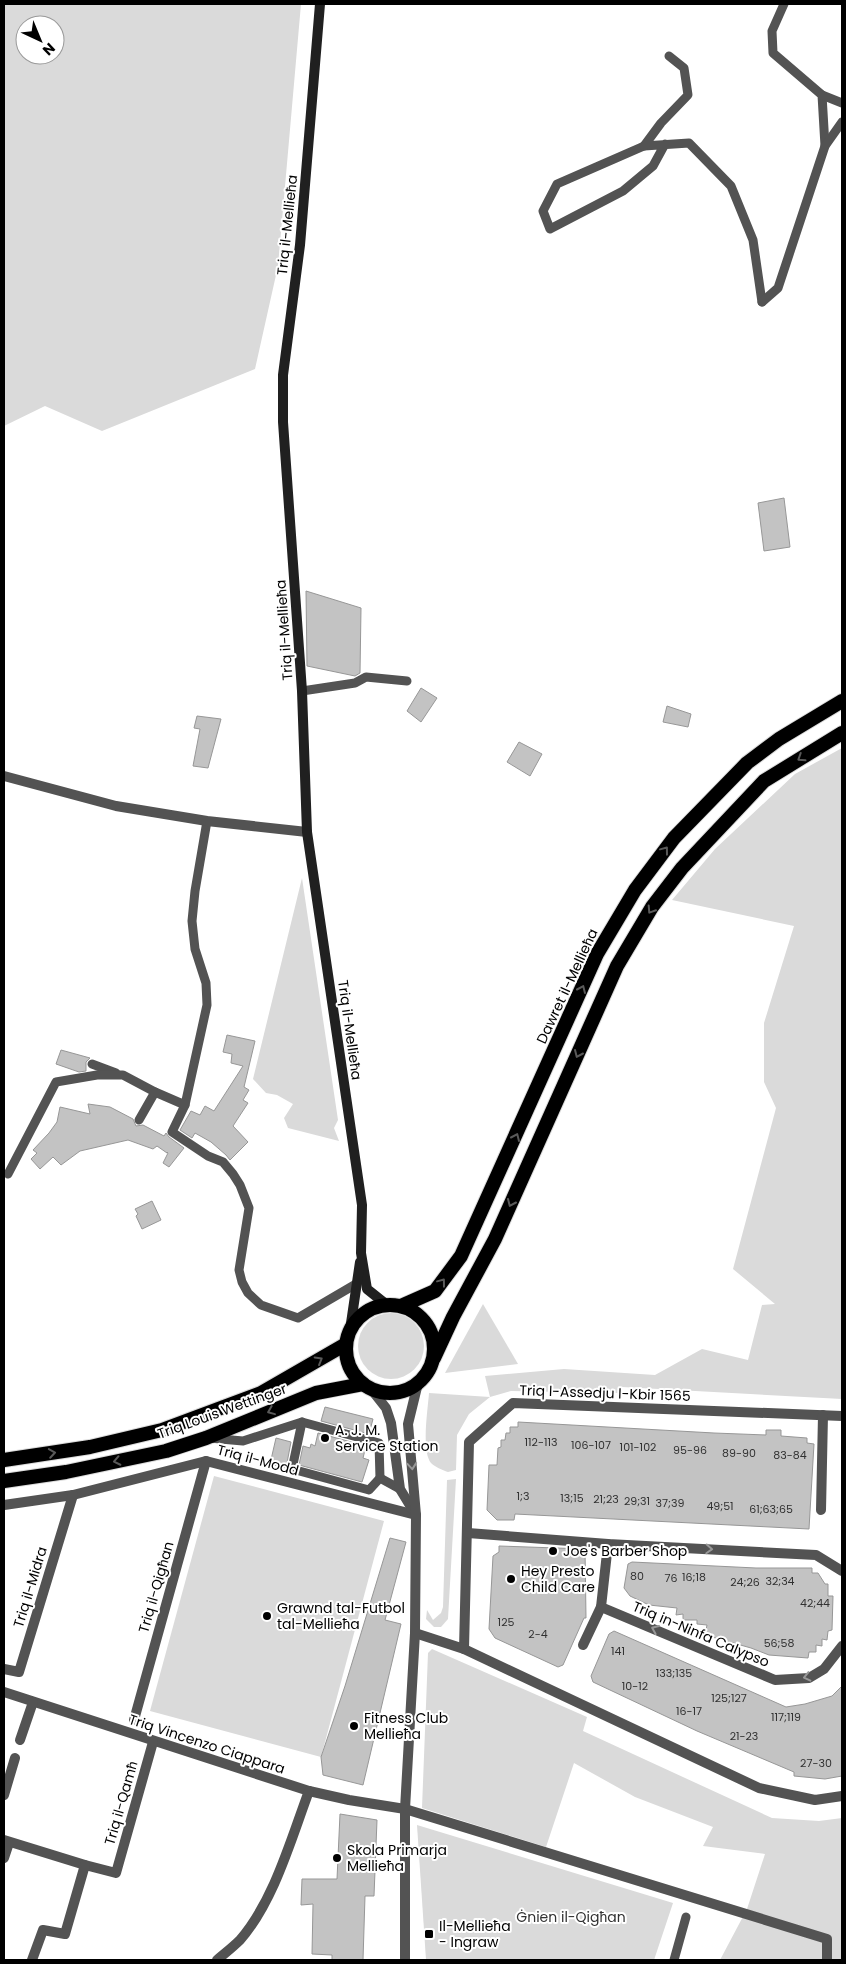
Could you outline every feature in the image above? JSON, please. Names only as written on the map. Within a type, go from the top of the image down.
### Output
[{"type":"highway","name":"Dawret il-Mellieħa","points":[[401,1306],[435,1291],[461,1256],[597,954],[635,890],[674,838],[747,764],[779,739],[842,701]]},
{"type":"highway","points":[[434,1358],[434,1340],[429,1326],[418,1314],[401,1306],[386,1305],[374,1308],[359,1317],[350,1330],[346,1344],[347,1360],[352,1372],[367,1386],[386,1393],[401,1392],[418,1383],[430,1369],[453,1317],[495,1239],[617,966],[652,907],[682,868],[764,781],[842,732]]},
{"type":"highway","name":"Triq Louis Wettinger","points":[[4,1460],[90,1447],[162,1430],[261,1393],[346,1344]]},
{"type":"highway","name":"Triq Louis Wettinger","points":[[4,1481],[66,1472],[166,1451],[206,1438],[316,1393],[367,1386]]},
{"type":"main road","name":"Triq il-Mellieħa","points":[[320,4],[300,245],[284,375],[282,422],[302,691],[307,832],[362,1205],[362,1253],[367,1289],[386,1305]]},
{"type":"main road","name":"Triq il-Mellieħa","points":[[350,1330],[362,1253]]},
{"type":"street","points":[[4,776],[116,806],[207,820],[307,832]]},
{"type":"street","points":[[405,1960],[405,1809],[415,1633],[416,1515],[408,1424],[418,1383]]},
{"type":"street","points":[[367,1386],[386,1408],[391,1423],[400,1489],[416,1515]]},
{"type":"street","name":"Triq l-Assedju l-Kbir 1565","points":[[464,1650],[469,1442],[513,1403],[842,1416]]},
{"type":"street","points":[[820,1510],[824,1415]]},
{"type":"street","name":"Triq il-Modd","points":[[4,1505],[73,1495],[206,1461],[416,1515]]},
{"type":"street","name":"Triq il-Qigħan","points":[[134,1720],[206,1461]]},
{"type":"street","name":"Triq il-Midra","points":[[4,1668],[19,1672],[73,1495]]},
{"type":"street","points":[[468,1533],[608,1544],[816,1555],[842,1571]]},
{"type":"street","points":[[583,1645],[601,1607],[608,1544]]},
{"type":"street","name":"Triq in-Ninfa Calypso","points":[[601,1607],[775,1680],[809,1678],[824,1669],[842,1646]]},
{"type":"street","points":[[415,1633],[464,1650],[759,1788],[815,1800],[842,1796]]},
{"type":"street","name":"Triq Vincenzo Ciappara","points":[[4,1692],[153,1742],[309,1791],[405,1809],[826,1940],[826,1960]]},
{"type":"street","points":[[20,1740],[33,1702]]},
{"type":"street","name":"Triq il-Qamħ","points":[[85,1866],[116,1873],[153,1742]]},
{"type":"street","points":[[4,1795],[15,1758]]},
{"type":"street","points":[[217,1960],[239,1940],[257,1917],[274,1883],[309,1791]]},
{"type":"street","points":[[4,1858],[6,1842],[85,1866],[65,1934],[43,1930],[32,1960]]},
{"type":"lane","points":[[784,4],[772,31],[773,53],[822,95],[842,103]]},
{"type":"lane","points":[[644,146],[661,123],[688,95],[684,68],[669,56]]},
{"type":"lane","points":[[822,95],[825,146]]},
{"type":"lane","points":[[665,144],[653,166],[623,190],[550,229],[543,211],[557,184],[644,146],[665,144],[689,143],[731,186],[753,240],[762,302],[778,288],[825,146],[842,122]]},
{"type":"lane","points":[[302,691],[355,683],[366,677],[407,681]]},
{"type":"lane","points":[[207,820],[192,921],[195,950],[206,983],[207,1005],[185,1105],[172,1132],[208,1156],[223,1162],[233,1174],[247,1200],[248,1214],[238,1270],[242,1282],[261,1305],[298,1318],[356,1284]]},
{"type":"lane","points":[[92,1064],[123,1075],[185,1105]]},
{"type":"lane","points":[[8,1174],[56,1082],[97,1075],[123,1075]]},
{"type":"lane","points":[[139,1120],[155,1092]]},
{"type":"lane","points":[[206,1438],[243,1441],[302,1422],[379,1443],[380,1478],[369,1490],[292,1469],[302,1422]]},
{"type":"lane","points":[[380,1478],[400,1489]]},
{"type":"lane","points":[[674,1960],[686,1917]]},
{"type":"green space","points":[[4,4],[301,4],[278,266],[255,369],[102,431],[45,406],[4,426]]},
{"type":"green space","points":[[842,748],[842,1399],[622,1387],[620,1393],[511,1391],[490,1397],[485,1376],[564,1369],[655,1375],[702,1349],[748,1360],[762,1305],[775,1304],[733,1269],[776,1108],[764,1082],[764,1023],[794,926],[672,900],[715,849],[795,774]]},
{"type":"green space","points":[[302,878],[338,1120],[334,1128],[339,1141],[288,1128],[284,1118],[293,1104],[277,1095],[266,1093],[253,1079]]},
{"type":"green space","points":[[483,1304],[518,1364],[445,1373]]},
{"type":"green space","points":[[397,1313],[415,1322],[422,1333],[424,1346],[422,1359],[415,1370],[404,1377],[385,1379],[367,1370],[360,1359],[358,1340],[367,1322],[378,1315]]},
{"type":"green space","points":[[429,1393],[490,1397],[469,1414],[457,1435],[456,1470],[448,1472],[431,1463],[426,1449]]},
{"type":"green space","name":"Grawnd tal-Futbol tal-Mellieħa","points":[[214,1476],[384,1521],[321,1757],[150,1711]]},
{"type":"green space","points":[[456,1479],[448,1619],[441,1627],[434,1627],[426,1619],[427,1610],[433,1620],[441,1613],[443,1607],[447,1480]]},
{"type":"green space","points":[[432,1649],[587,1717],[583,1731],[772,1818],[819,1821],[842,1818],[842,1960],[720,1960],[747,1909],[765,1854],[703,1846],[713,1827],[635,1797],[574,1763],[546,1847],[422,1808],[428,1653]]},
{"type":"green space","name":"Ġnien il-Qigħan","points":[[417,1825],[673,1903],[654,1960],[426,1960]]},
{"type":"building","points":[[784,498],[790,547],[764,551],[758,503]]},
{"type":"building","points":[[306,591],[361,608],[360,673],[355,676],[307,666]]},
{"type":"building","points":[[421,688],[437,698],[421,722],[407,711]]},
{"type":"building","points":[[667,706],[691,714],[688,727],[663,722]]},
{"type":"building","points":[[197,716],[221,719],[208,768],[193,766],[200,729],[194,728]]},
{"type":"building","points":[[519,742],[542,754],[530,776],[507,762]]},
{"type":"building","points":[[227,1035],[255,1041],[244,1087],[249,1090],[243,1100],[248,1103],[233,1126],[248,1142],[230,1160],[211,1142],[195,1133],[192,1138],[180,1130],[191,1111],[200,1115],[205,1106],[214,1111],[243,1066],[231,1063],[232,1054],[223,1052]]},
{"type":"building","points":[[61,1050],[90,1058],[86,1062],[86,1071],[79,1072],[56,1064]]},
{"type":"building","points":[[88,1104],[110,1107],[133,1119],[136,1126],[143,1125],[164,1136],[166,1133],[184,1148],[169,1167],[163,1163],[167,1152],[157,1146],[153,1149],[128,1140],[80,1151],[61,1165],[53,1157],[40,1169],[31,1159],[37,1153],[33,1150],[57,1122],[60,1107],[90,1114]]},
{"type":"building","points":[[152,1201],[161,1220],[142,1229],[135,1209]]},
{"type":"building","points":[[325,1407],[373,1419],[369,1434],[321,1421]]},
{"type":"building","points":[[518,1422],[766,1435],[766,1430],[781,1430],[781,1436],[807,1438],[807,1443],[814,1444],[809,1529],[515,1514],[514,1520],[497,1520],[487,1510],[489,1465],[497,1465],[498,1448],[501,1447],[501,1440],[505,1440],[506,1433],[510,1433],[510,1427],[518,1427]]},
{"type":"building","points":[[318,1433],[366,1446],[363,1458],[369,1460],[362,1482],[299,1465],[303,1446],[310,1448],[311,1444],[315,1446]]},
{"type":"building","points":[[276,1438],[291,1442],[286,1468],[270,1464]]},
{"type":"building","points":[[390,1538],[406,1542],[385,1620],[401,1624],[363,1785],[323,1775],[321,1757],[345,1686]]},
{"type":"building","points":[[499,1546],[585,1549],[586,1618],[584,1618],[563,1665],[558,1667],[495,1638],[489,1629],[493,1556],[499,1552]]},
{"type":"building","points":[[632,1562],[756,1568],[812,1568],[812,1573],[818,1573],[825,1584],[828,1584],[828,1596],[833,1596],[832,1630],[828,1631],[827,1640],[822,1639],[822,1646],[816,1645],[816,1652],[809,1652],[808,1658],[769,1655],[705,1635],[707,1625],[697,1624],[697,1620],[683,1620],[683,1614],[676,1615],[677,1608],[649,1605],[630,1596],[624,1588],[628,1564]]},
{"type":"building","points":[[614,1631],[786,1707],[805,1704],[832,1696],[842,1686],[842,1776],[825,1779],[794,1776],[794,1772],[697,1731],[593,1682],[591,1676],[609,1634]]},
{"type":"building","points":[[340,1814],[377,1820],[374,1896],[365,1896],[363,1960],[332,1960],[332,1955],[312,1954],[313,1904],[301,1905],[302,1879],[337,1879]]},
{"type":"place","name":"A. J. M. Service Station","points":[[325,1438]]},
{"type":"place","name":"Joe's Barber Shop","points":[[553,1551]]},
{"type":"place","name":"Hey Presto Child Care","points":[[511,1579]]},
{"type":"place","name":"Grawnd tal-Futbol tal-Mellieħa","points":[[267,1616]]},
{"type":"place","name":"Fitness Club Mellieħa","points":[[354,1726]]},
{"type":"place","name":"Skola Primarja Mellieħa","points":[[337,1858]]},
{"type":"place","name":"Il-Mellieħa - Ingraw","points":[[429,1934]]}]
